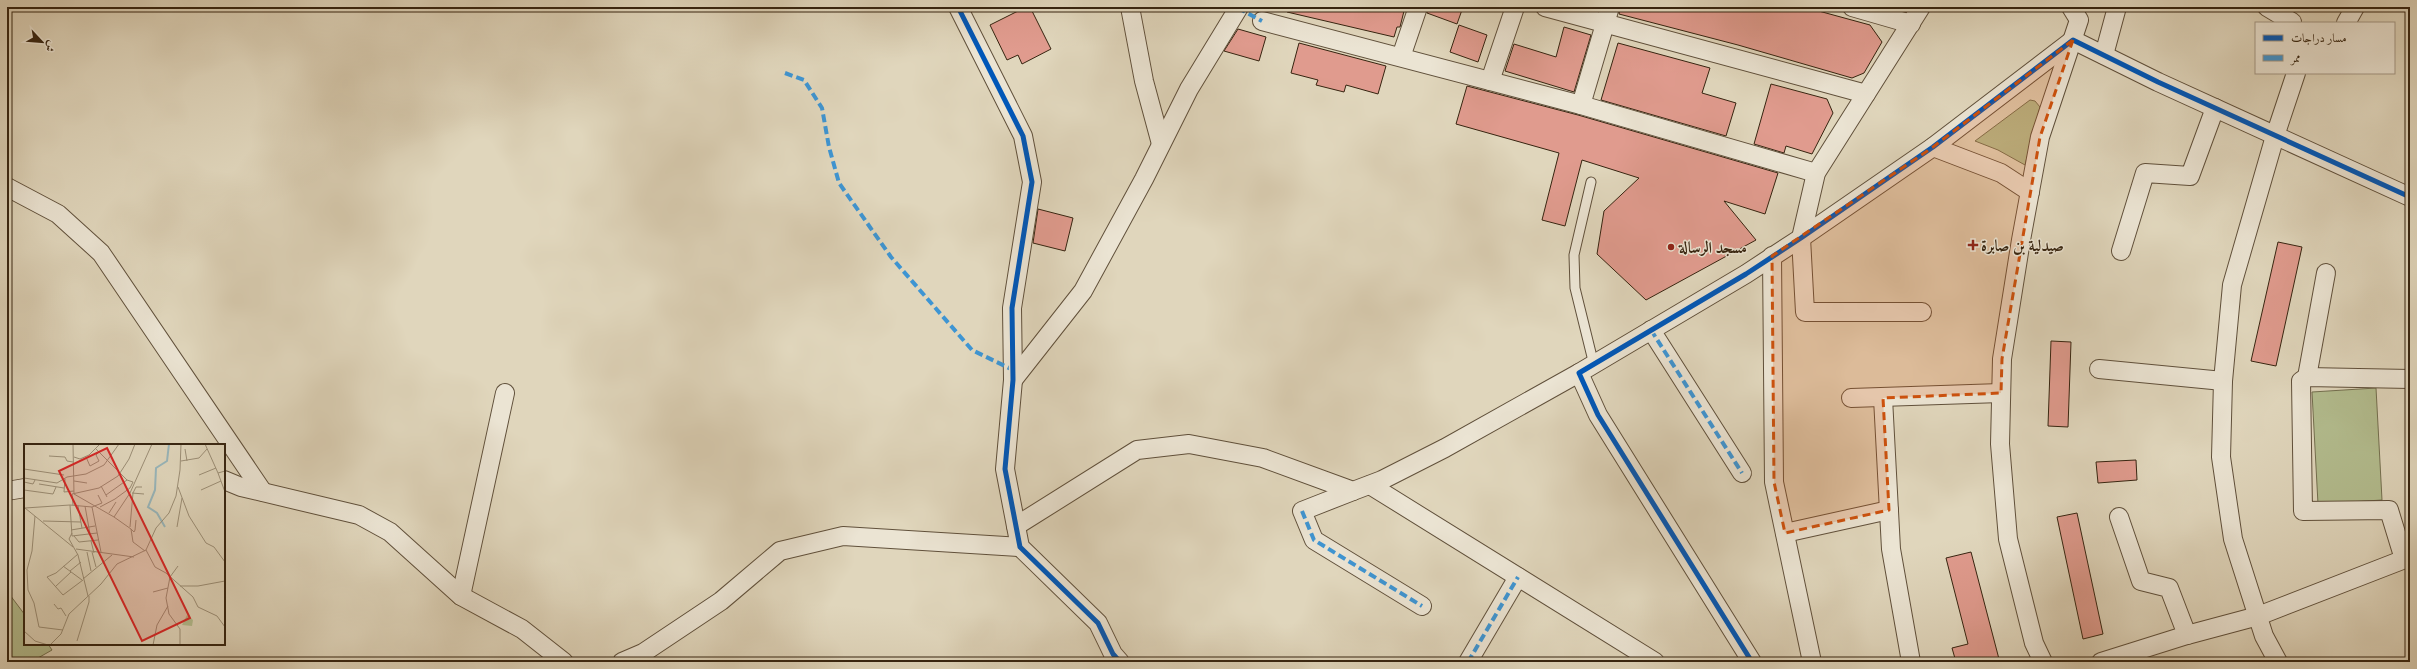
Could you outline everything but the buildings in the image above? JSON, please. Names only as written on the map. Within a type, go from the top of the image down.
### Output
[{"type":"street","points":[[958,7],[1024,136],[1032,182],[1012,308],[1013,380],[1006,469],[1020,547],[1098,623],[1113,654],[1120,662]]},
{"type":"street","points":[[1130,7],[1144,81],[1161,144]]},
{"type":"street","points":[[1013,380],[1083,291],[1189,89],[1239,7]]},
{"type":"street","points":[[1401,57],[1418,7]]},
{"type":"street","points":[[1490,81],[1515,7]]},
{"type":"street","points":[[1545,7],[1608,15],[1866,94]]},
{"type":"street","points":[[1852,7],[1911,24]]},
{"type":"street","points":[[1921,7],[1816,173],[1801,238],[1805,312],[1922,312]]},
{"type":"street","points":[[2043,662],[2034,643],[2008,539],[2000,444],[2002,359],[2040,137],[2079,20],[2071,7]]},
{"type":"street","points":[[2104,55],[2117,7]]},
{"type":"street","points":[[2266,7],[2290,17]]},
{"type":"street","points":[[2347,22],[2355,7]]},
{"type":"street","points":[[1581,106],[1608,15]]},
{"type":"street","points":[[1262,21],[1490,81],[1816,173]]},
{"type":"street","points":[[2073,40],[2275,136],[2410,197]]},
{"type":"street","points":[[1422,606],[1314,540],[1302,511],[1370,485],[1445,448],[1652,330],[1801,238],[1933,148],[2073,40]]},
{"type":"street","points":[[2278,662],[2264,636],[2233,539],[2221,457],[2223,381],[2232,285],[2275,136],[2296,74]]},
{"type":"street","points":[[2121,251],[2145,172],[2190,176],[2215,108]]},
{"type":"street","points":[[1933,148],[2001,173],[2030,192]]},
{"type":"street","points":[[7,187],[58,214],[101,253],[263,492]]},
{"type":"street","points":[[1772,256],[1774,482],[1812,662]]},
{"type":"street","points":[[2101,662],[2187,635],[2258,616],[2407,558],[2389,510],[2303,511],[2301,381],[2307,376],[2326,273]]},
{"type":"street","points":[[1652,330],[1742,473]]},
{"type":"street","points":[[1586,369],[1598,415],[1752,662]]},
{"type":"street","points":[[2099,369],[2223,381]]},
{"type":"street","points":[[2307,376],[2410,380]]},
{"type":"street","points":[[461,596],[505,393]]},
{"type":"street","points":[[1851,398],[2001,393]]},
{"type":"street","points":[[1883,398],[1891,549],[1910,662]]},
{"type":"street","points":[[1016,526],[1137,450],[1189,444],[1263,458],[1353,491]]},
{"type":"street","points":[[225,480],[241,487],[359,515],[390,532],[461,596],[522,629],[564,662]]},
{"type":"street","points":[[1370,485],[1655,662]]},
{"type":"street","points":[[7,491],[24,488]]},
{"type":"street","points":[[1785,533],[1889,510]]},
{"type":"street","points":[[2119,517],[2141,581],[2169,588],[2187,635]]},
{"type":"street","points":[[622,662],[643,653],[721,600],[780,551],[843,536],[1020,547]]},
{"type":"street","points":[[1468,662],[1518,577]]},
{"type":"lane","points":[[1586,369],[1575,288],[1574,255],[1591,182]]},
{"type":"highlighted area","points":[[2073,40],[2040,137],[2002,359],[2001,393],[1883,398],[1889,510],[1785,533],[1774,482],[1772,256],[1933,147]]},
{"type":"green space","points":[[2030,100],[2035,101],[2040,107],[2025,165],[1998,150],[1975,141]]},
{"type":"green space","points":[[2376,388],[2382,500],[2318,504],[2312,392]]},
{"type":"green space","points":[[7,591],[24,614],[24,645],[49,645],[52,650],[31,662],[7,662]]},
{"type":"marked path","points":[[1238,8],[1262,21]]},
{"type":"marked path","points":[[785,73],[804,80],[822,108],[829,147],[839,183],[891,257],[972,350],[1013,370]]},
{"type":"marked path","points":[[1651,330],[1742,473]]},
{"type":"marked path","points":[[1302,511],[1314,540],[1422,606]]},
{"type":"marked path","points":[[1468,662],[1518,577]]},
{"type":"cycle path","points":[[958,7],[1023,136],[1032,182],[1012,308],[1013,380],[1005,469],[1020,547],[1098,623],[1113,654],[1120,662]]},
{"type":"cycle path","points":[[1752,662],[1598,415],[1579,373],[1746,274],[1801,238],[1933,147],[2073,40],[2158,82],[2410,197]]},
{"type":"place","name":"صيدلية بن صابرة","points":[[1973,245]]},
{"type":"place","name":"مسجد الرسالة","points":[[1671,247]]}]
